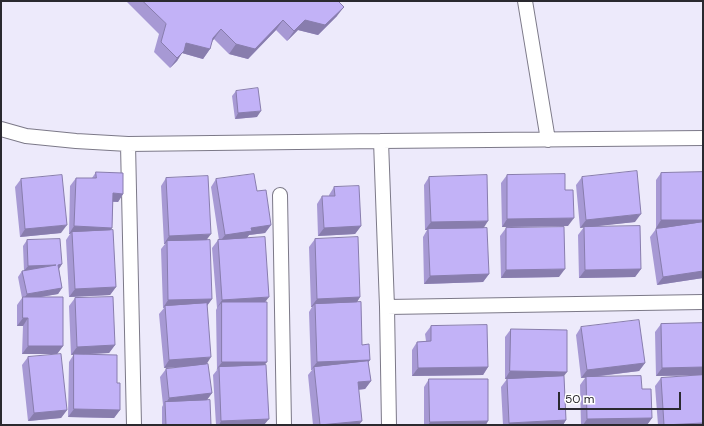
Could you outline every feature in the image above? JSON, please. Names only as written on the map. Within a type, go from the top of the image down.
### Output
[{"type":"street","points":[[525,1],[548,140]]},
{"type":"street","points":[[1,129],[26,136],[128,144],[703,138]]},
{"type":"street","points":[[381,141],[387,307],[389,425]]},
{"type":"street","points":[[128,144],[134,425]]},
{"type":"street","points":[[280,195],[284,425]]},
{"type":"street","points":[[387,307],[703,302]]},
{"type":"building","points":[[143,1],[338,1],[344,7],[325,25],[305,20],[294,31],[283,20],[255,49],[236,44],[221,29],[213,38],[210,49],[186,43],[184,51],[177,58],[161,42],[166,24]]},
{"type":"building","points":[[258,88],[261,111],[238,113],[236,91]]},
{"type":"building","points":[[637,171],[641,214],[586,220],[582,177]]},
{"type":"building","points":[[96,172],[123,173],[123,194],[113,193],[112,228],[74,226],[76,178],[96,178]]},
{"type":"building","points":[[703,172],[703,220],[661,220],[661,173]]},
{"type":"building","points":[[254,174],[257,191],[266,190],[271,225],[251,228],[252,231],[225,235],[216,179]]},
{"type":"building","points":[[565,174],[565,190],[573,190],[574,218],[507,219],[507,175]]},
{"type":"building","points":[[62,175],[67,225],[25,229],[21,179]]},
{"type":"building","points":[[487,175],[488,221],[431,222],[429,177]]},
{"type":"building","points":[[208,176],[211,234],[169,236],[166,178]]},
{"type":"building","points":[[359,186],[361,226],[324,228],[322,196],[335,196],[334,187]]},
{"type":"building","points":[[703,222],[703,271],[663,277],[656,229]]},
{"type":"building","points":[[640,226],[641,269],[585,270],[584,227]]},
{"type":"building","points":[[564,227],[565,269],[506,270],[506,228]]},
{"type":"building","points":[[487,228],[489,274],[430,276],[428,229]]},
{"type":"building","points":[[113,230],[116,287],[75,289],[72,232]]},
{"type":"building","points":[[265,237],[269,297],[222,300],[218,240]]},
{"type":"building","points":[[358,237],[360,297],[317,299],[315,239]]},
{"type":"building","points":[[60,239],[62,264],[58,265],[62,288],[27,294],[22,271],[56,265],[28,266],[27,240]]},
{"type":"building","points":[[210,240],[212,299],[168,300],[167,241]]},
{"type":"building","points":[[23,297],[63,297],[63,346],[28,346],[28,318],[23,318]]},
{"type":"building","points":[[113,297],[115,345],[77,347],[75,298]]},
{"type":"building","points":[[222,302],[267,302],[267,362],[222,362]]},
{"type":"building","points":[[361,302],[362,345],[369,344],[370,360],[317,362],[315,304]]},
{"type":"building","points":[[207,303],[211,357],[169,360],[165,306]]},
{"type":"building","points":[[639,320],[645,363],[587,370],[581,327]]},
{"type":"building","points":[[703,323],[703,367],[662,368],[661,324]]},
{"type":"building","points":[[487,325],[488,367],[418,368],[417,342],[431,341],[431,326]]},
{"type":"building","points":[[511,329],[567,330],[567,372],[510,371]]},
{"type":"building","points":[[61,354],[67,410],[34,413],[28,357]]},
{"type":"building","points":[[74,354],[117,355],[117,383],[120,383],[120,410],[74,409]]},
{"type":"building","points":[[368,361],[371,381],[358,382],[362,421],[320,425],[314,367]]},
{"type":"building","points":[[208,364],[212,393],[169,398],[166,369]]},
{"type":"building","points":[[266,365],[269,419],[221,421],[219,367]]},
{"type":"building","points":[[703,375],[703,423],[664,425],[661,378]]},
{"type":"building","points":[[564,376],[566,420],[509,423],[507,379]]},
{"type":"building","points":[[641,376],[642,389],[651,389],[652,418],[587,419],[586,377]]},
{"type":"building","points":[[429,379],[488,379],[488,421],[430,422]]},
{"type":"building","points":[[210,400],[211,425],[166,425],[165,402]]}]
